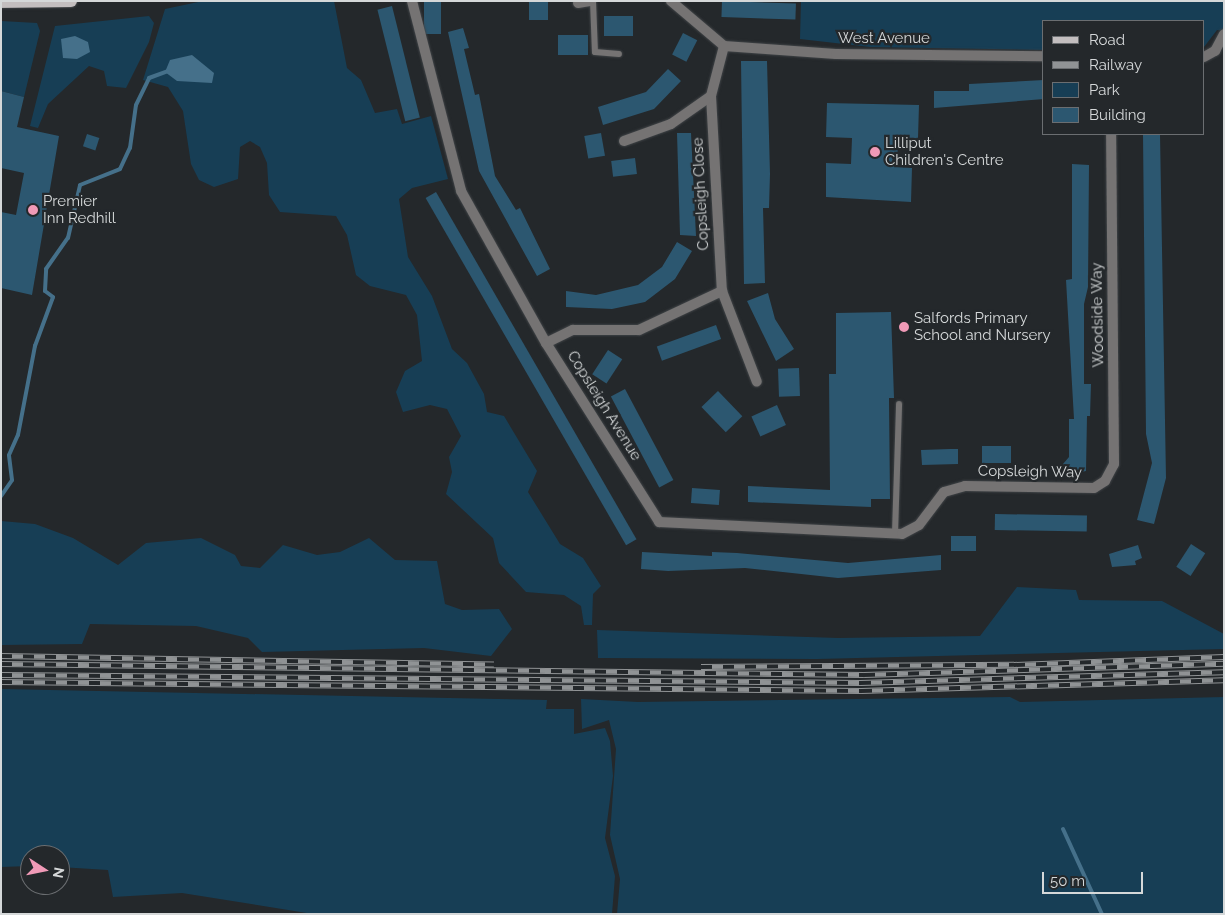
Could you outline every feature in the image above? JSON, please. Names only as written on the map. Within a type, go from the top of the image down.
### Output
[{"type":"main road","points":[[1,2],[71,1]]},
{"type":"street","name":"Copsleigh Avenue","points":[[412,1],[461,191],[546,343],[659,522],[895,534],[919,525],[944,492],[965,486]]},
{"type":"street","points":[[578,3],[592,1]]},
{"type":"street","points":[[671,1],[724,46]]},
{"type":"street","points":[[1205,56],[1215,51],[1224,34]]},
{"type":"street","name":"West Avenue","points":[[724,46],[836,54],[1042,56]]},
{"type":"street","name":"Copsleigh Close","points":[[724,46],[711,96],[722,291],[756,382]]},
{"type":"street","name":"Copsleigh Close","points":[[624,141],[671,124],[711,96]]},
{"type":"street","name":"Woodside Way","points":[[1094,488],[1105,481],[1114,464],[1111,135]]},
{"type":"street","points":[[546,343],[573,330],[639,330],[722,291]]},
{"type":"street","name":"Copsleigh Way","points":[[965,486],[1094,488]]},
{"type":"lane","points":[[592,1],[595,52],[619,54]]},
{"type":"lane","points":[[895,534],[899,404]]},
{"type":"green space","points":[[203,1],[334,1],[347,68],[361,80],[375,113],[397,109],[402,124],[431,116],[448,179],[412,188],[399,199],[408,257],[432,296],[452,349],[467,363],[484,394],[487,412],[504,416],[537,471],[528,492],[560,544],[583,558],[601,586],[593,594],[592,625],[584,625],[581,606],[564,595],[526,592],[499,563],[493,538],[446,494],[452,472],[449,457],[461,436],[447,409],[430,405],[403,412],[396,392],[405,371],[422,361],[417,315],[406,295],[370,286],[356,275],[347,235],[336,216],[280,212],[269,195],[267,163],[260,147],[250,141],[240,147],[238,179],[214,187],[199,180],[191,164],[183,111],[168,87],[143,80],[165,9]]},
{"type":"green space","points":[[801,1],[1224,1],[1224,31],[1217,30],[1205,46],[1205,20],[1042,20],[1042,50],[870,47],[800,39]]},
{"type":"green space","points":[[149,16],[154,23],[149,42],[126,88],[107,86],[104,71],[89,66],[48,104],[38,128],[30,126],[55,26]]},
{"type":"green space","points":[[1,21],[37,23],[40,31],[24,97],[1,91]]},
{"type":"green space","points":[[1,521],[35,524],[73,538],[118,565],[146,543],[201,538],[235,555],[241,566],[260,568],[283,545],[317,555],[340,552],[369,538],[395,560],[437,561],[445,604],[462,610],[499,609],[512,629],[491,656],[424,648],[262,652],[248,638],[196,626],[90,624],[82,644],[1,645]]},
{"type":"green space","points":[[1017,587],[1076,590],[1079,600],[1162,601],[1224,634],[1224,649],[817,659],[598,658],[597,630],[838,638],[980,636]]},
{"type":"green space","points":[[1,689],[547,700],[546,709],[574,709],[574,734],[605,728],[610,741],[613,776],[605,838],[615,876],[612,914],[313,914],[182,893],[113,897],[108,870],[70,868],[70,845],[20,845],[20,866],[1,867]]},
{"type":"green space","points":[[1010,697],[1020,702],[1224,697],[1224,914],[617,914],[620,879],[610,835],[616,749],[609,720],[582,729],[581,699],[638,702]]},
{"type":"shaded area","points":[[75,36],[88,42],[90,52],[77,59],[63,58],[61,39]]},
{"type":"shaded area","points":[[192,55],[214,73],[212,83],[177,81],[165,72],[170,60]]},
{"type":"building","points":[[424,1],[441,1],[441,34],[424,34]]},
{"type":"building","points":[[529,1],[548,1],[548,20],[529,20]]},
{"type":"building","points":[[722,1],[796,4],[795,20],[721,17]]},
{"type":"building","points":[[392,6],[420,118],[405,121],[377,10]]},
{"type":"building","points":[[604,16],[633,16],[633,36],[604,36]]},
{"type":"building","points":[[463,28],[469,48],[464,49],[475,95],[479,94],[495,176],[516,210],[520,208],[550,269],[537,276],[479,171],[448,32]]},
{"type":"building","points":[[683,33],[697,40],[686,62],[672,54]]},
{"type":"building","points":[[558,35],[588,35],[588,55],[558,55]]},
{"type":"building","points":[[741,61],[767,61],[770,174],[769,208],[763,208],[765,283],[744,284]]},
{"type":"building","points":[[668,69],[681,81],[654,109],[603,125],[598,107],[646,92]]},
{"type":"building","points":[[1042,80],[1042,99],[934,108],[934,91],[969,91],[969,84]]},
{"type":"building","points":[[1,91],[24,97],[17,127],[59,136],[32,295],[1,288],[1,212],[16,215],[24,173],[1,168]]},
{"type":"building","name":"Lilliput Children's Centre","points":[[827,103],[919,105],[918,138],[898,142],[897,167],[912,168],[911,202],[826,197],[826,163],[851,164],[852,138],[826,137]]},
{"type":"building","points":[[601,133],[605,156],[588,159],[584,136]]},
{"type":"building","points":[[677,133],[691,133],[696,236],[680,235]]},
{"type":"building","points":[[87,134],[99,138],[95,150],[83,146]]},
{"type":"building","points":[[1143,135],[1160,135],[1166,478],[1154,524],[1137,520],[1152,463],[1146,434]]},
{"type":"building","points":[[635,158],[637,174],[613,177],[611,161]]},
{"type":"building","points":[[1072,164],[1089,165],[1088,287],[1084,304],[1084,384],[1091,384],[1090,416],[1087,416],[1086,471],[1063,476],[1063,464],[1069,457],[1069,419],[1074,419],[1066,280],[1072,279]]},
{"type":"building","points":[[436,192],[636,539],[626,545],[426,198]]},
{"type":"building","points":[[677,242],[692,251],[675,279],[645,302],[612,309],[566,307],[566,291],[596,295],[638,285],[662,267]]},
{"type":"building","points":[[768,293],[775,319],[794,349],[776,361],[747,301]]},
{"type":"building","points":[[891,312],[894,398],[889,398],[890,499],[871,499],[871,507],[748,502],[748,486],[830,490],[829,374],[836,374],[836,313]]},
{"type":"building","points":[[716,325],[721,339],[662,361],[657,347]]},
{"type":"building","points":[[608,350],[622,359],[606,384],[592,374]]},
{"type":"building","points":[[799,368],[800,396],[779,397],[778,369]]},
{"type":"building","points":[[625,389],[673,480],[659,487],[611,397]]},
{"type":"building","points":[[718,391],[742,416],[726,432],[701,407]]},
{"type":"building","points":[[777,405],[786,425],[760,436],[751,416]]},
{"type":"building","points":[[982,446],[1011,446],[1011,463],[982,463]]},
{"type":"building","points":[[958,449],[958,464],[922,465],[921,450]]},
{"type":"building","points":[[692,488],[720,490],[719,505],[691,503]]},
{"type":"building","points":[[995,514],[1087,516],[1087,532],[995,530]]},
{"type":"building","points":[[951,536],[976,536],[976,551],[951,551]]},
{"type":"building","points":[[1191,544],[1205,553],[1191,576],[1176,567]]},
{"type":"building","points":[[1138,545],[1142,558],[1135,561],[1136,565],[1112,567],[1109,554]]},
{"type":"building","points":[[642,552],[712,556],[712,552],[737,553],[848,563],[941,555],[941,570],[838,578],[745,568],[668,571],[641,569]]},
{"type":"waterway","points":[[1,496],[12,480],[9,455],[18,435],[35,346],[53,297],[45,291],[46,269],[68,238],[80,185],[120,169],[130,148],[136,105],[149,78],[168,71]]},
{"type":"waterway","points":[[1063,829],[1102,914]]},
{"type":"railway","points":[[1,656],[494,665]]},
{"type":"railway","points":[[701,667],[1014,665],[1224,657]]},
{"type":"railway","points":[[1,664],[864,675],[1224,664]]},
{"type":"railway","points":[[1,675],[860,683],[1224,672]]},
{"type":"railway","points":[[1,682],[861,691],[1224,680]]},
{"type":"place","name":"Lilliput Children's Centre","points":[[875,152]]},
{"type":"place","name":"Premier Inn Redhill","points":[[33,210]]},
{"type":"place","name":"Salfords Primary School and Nursery","points":[[904,327]]}]
